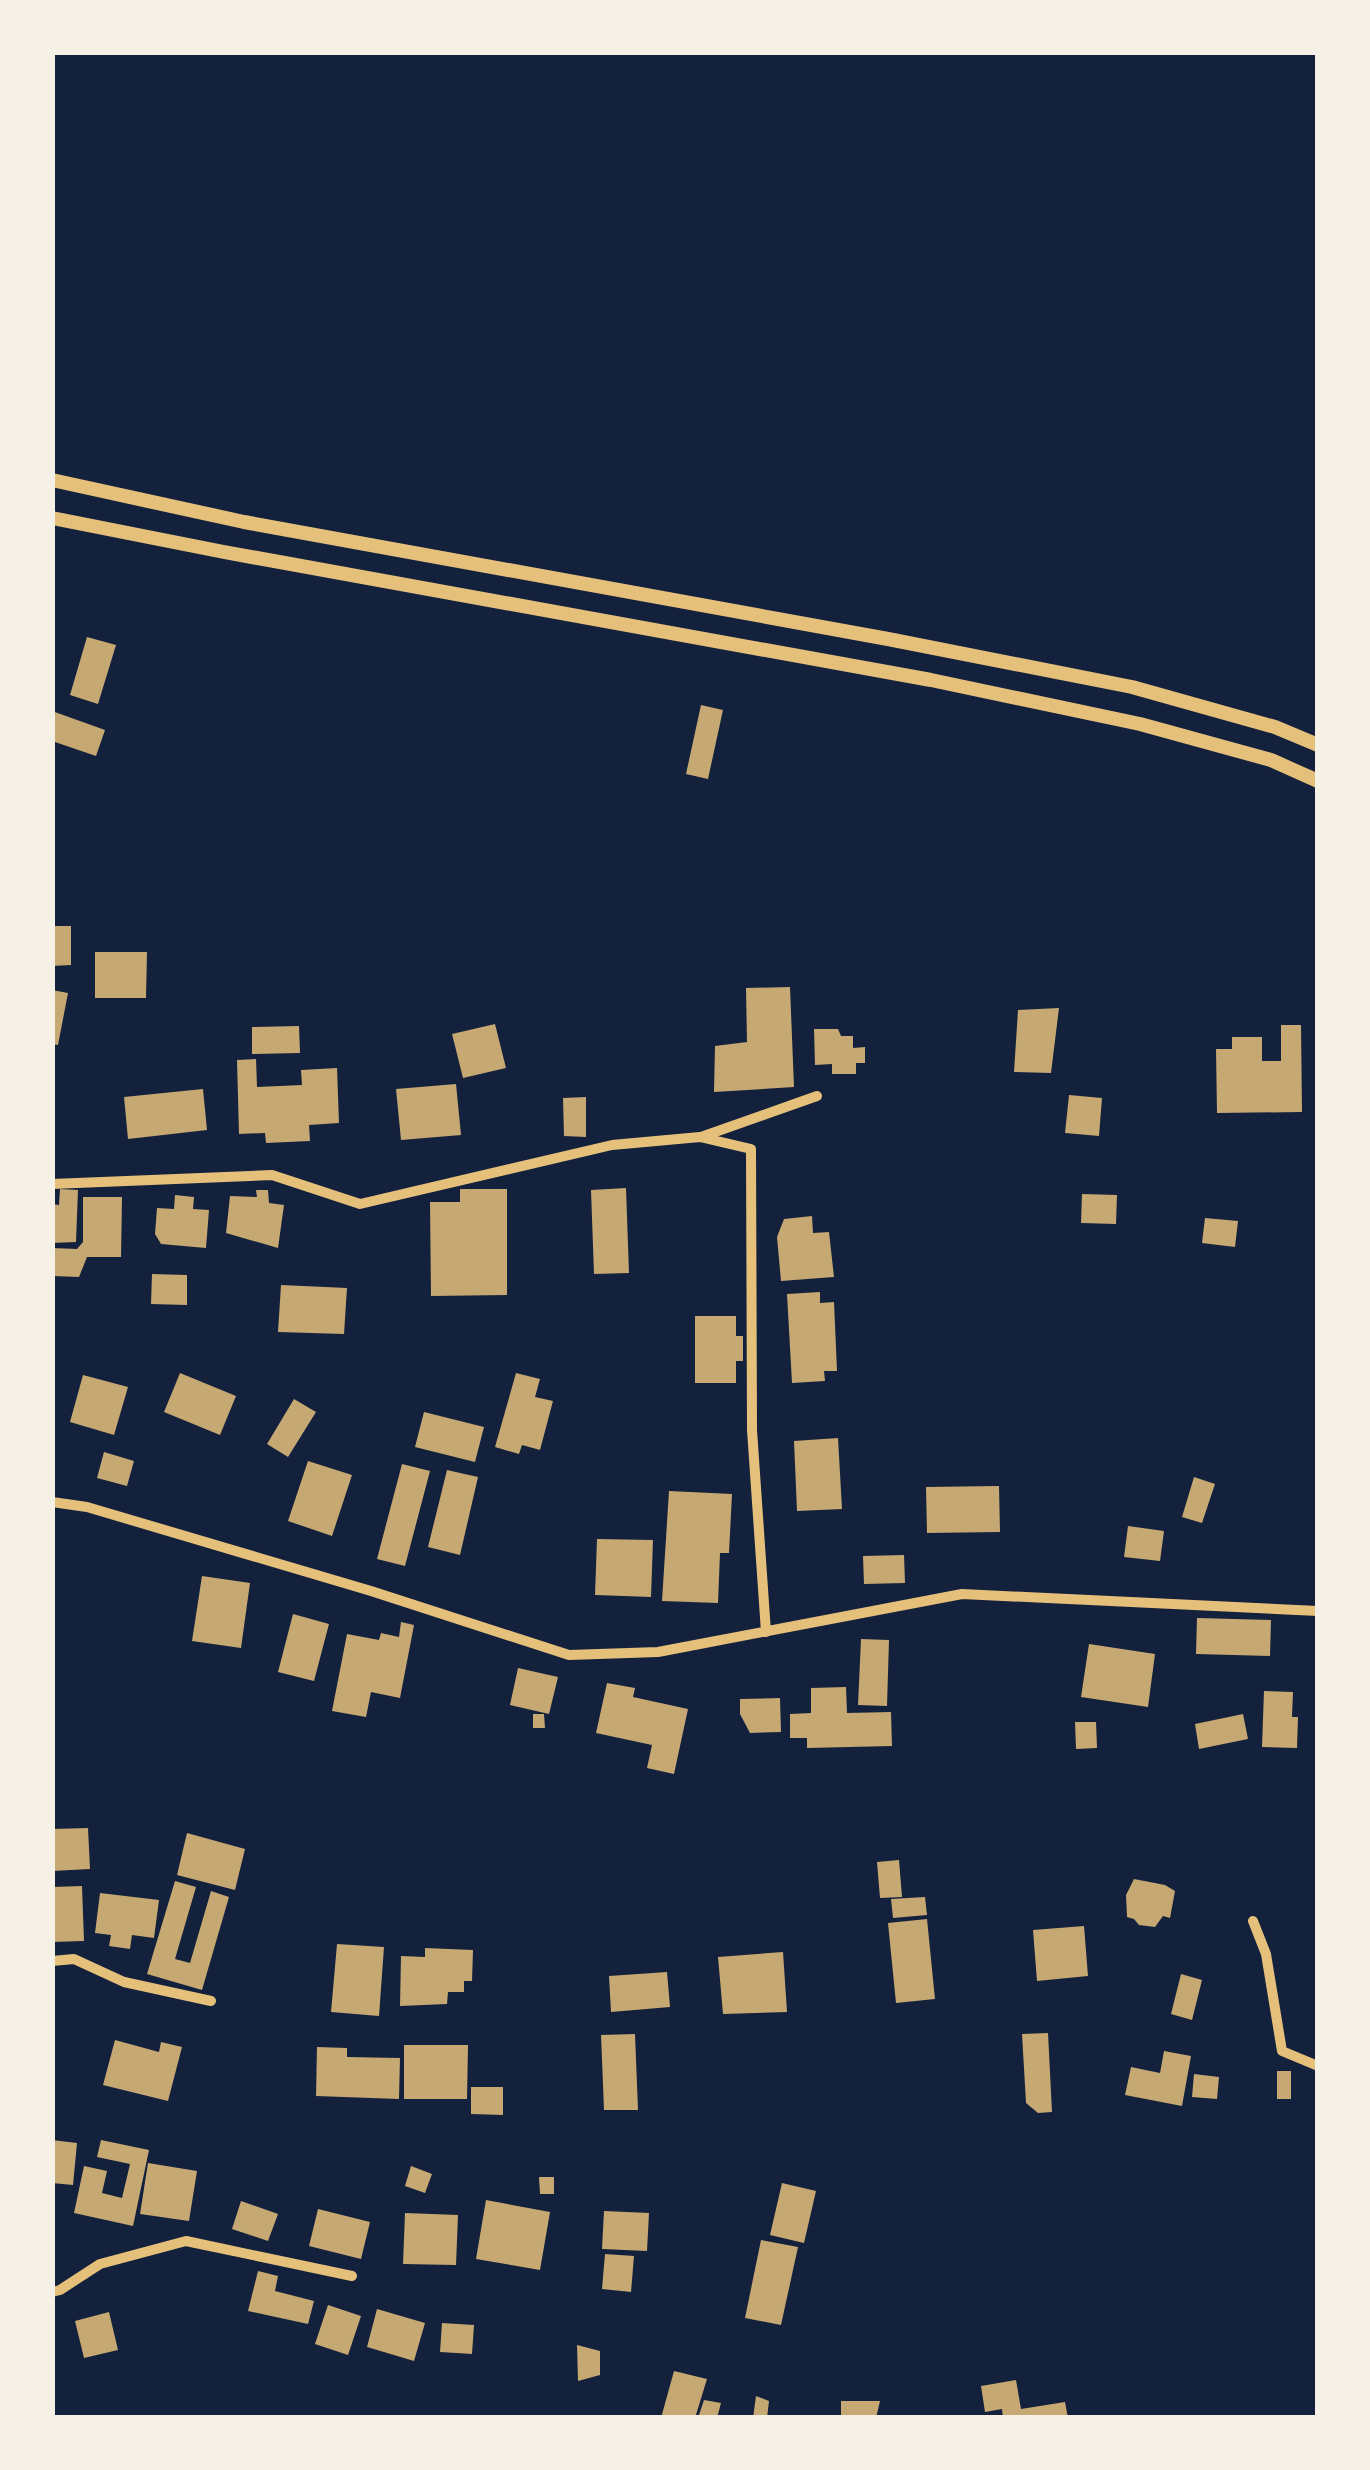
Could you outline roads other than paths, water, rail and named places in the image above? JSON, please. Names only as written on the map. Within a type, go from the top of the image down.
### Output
[{"type":"main road","points":[[52,480],[244,522],[1132,687],[1274,726],[1318,745]]},
{"type":"main road","points":[[52,518],[931,680],[1140,724],[1271,760],[1318,780]]},
{"type":"street","points":[[52,1184],[272,1175],[360,1204],[612,1145],[700,1137],[817,1096]]},
{"type":"street","points":[[700,1137],[751,1149],[752,1430],[766,1632]]},
{"type":"street","points":[[52,1502],[87,1506],[569,1655],[658,1652],[962,1594],[1318,1611]]},
{"type":"street","points":[[1253,1921],[1266,1954],[1282,2050],[1318,2066]]},
{"type":"street","points":[[52,1961],[74,1959],[124,1982],[211,2001]]},
{"type":"street","points":[[52,2292],[100,2264],[186,2242],[352,2276]]}]
